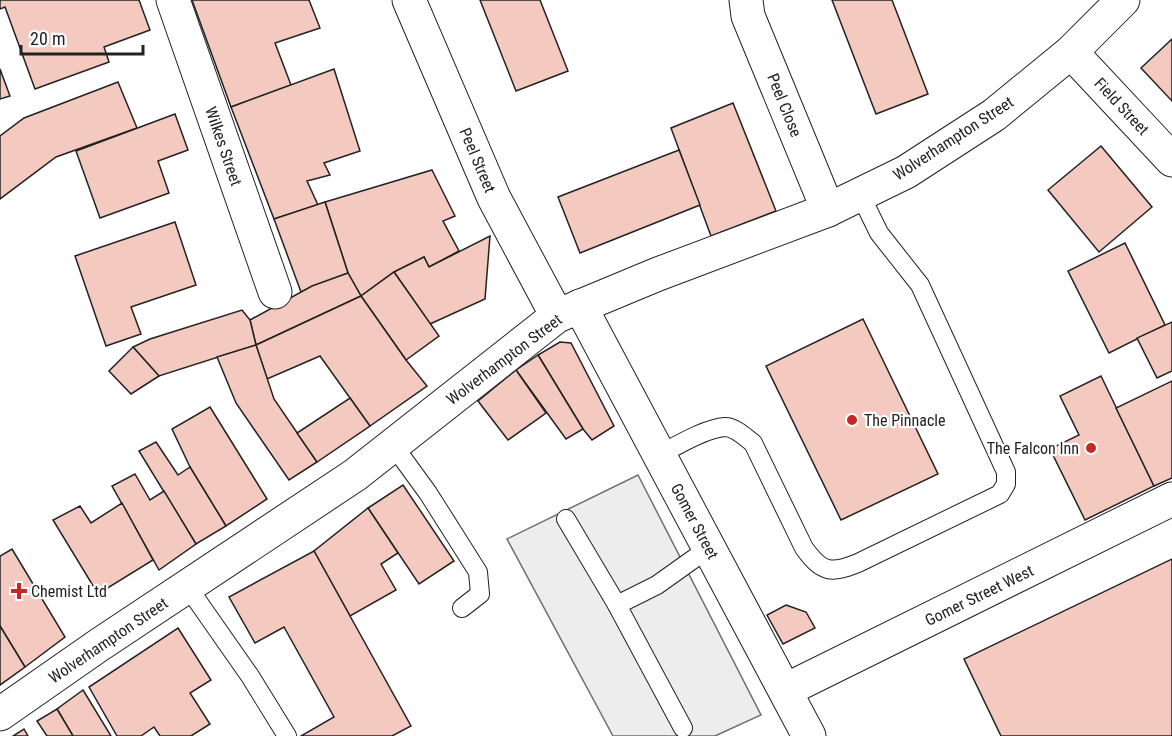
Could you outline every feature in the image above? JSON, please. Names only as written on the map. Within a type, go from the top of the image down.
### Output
[{"type":"street","name":"Wilkes Street","points":[[172,0],[275,292]]},
{"type":"street","name":"Peel Street","points":[[409,0],[494,198],[569,311]]},
{"type":"street","name":"Peel Close","points":[[746,0],[748,16],[828,210]]},
{"type":"street","name":"Wolverhampton Street","points":[[0,714],[187,586],[355,476],[569,311],[658,274],[828,210],[906,172],[994,116],[1071,52],[1124,0]]},
{"type":"street","name":"Field Street","points":[[1071,52],[1172,160]]},
{"type":"street","name":"Gomer Street","points":[[569,311],[659,455],[809,736]]},
{"type":"street","name":"Gomer Street West","points":[[786,690],[1172,499]]},
{"type":"lane","points":[[659,455],[692,437],[725,427],[741,433],[753,443],[804,548],[815,563],[830,570],[842,570],[1000,494],[1006,484],[1006,472],[920,285],[879,233],[860,194]]},
{"type":"lane","points":[[393,445],[428,493],[478,572],[480,594],[462,608]]},
{"type":"lane","points":[[566,519],[617,605],[683,728]]},
{"type":"lane","points":[[617,605],[657,585],[709,548]]},
{"type":"lane","points":[[187,586],[250,675],[287,736]]},
{"type":"shaded area","points":[[638,475],[761,715],[715,736],[613,736],[507,539]]},
{"type":"building","points":[[0,0],[139,0],[150,30],[104,47],[109,62],[35,89],[5,7],[0,9]]},
{"type":"building","points":[[192,0],[309,0],[320,28],[275,43],[291,85],[231,107]]},
{"type":"building","points":[[480,0],[540,0],[568,71],[516,91]]},
{"type":"building","points":[[832,0],[892,0],[928,94],[876,114]]},
{"type":"building","points":[[1172,39],[1172,101],[1141,68]]},
{"type":"building","points":[[0,69],[10,96],[0,99]]},
{"type":"building","points":[[334,69],[360,151],[324,163],[330,175],[307,181],[318,205],[274,219],[231,107]]},
{"type":"building","points":[[118,82],[137,128],[56,157],[0,199],[0,136],[24,118]]},
{"type":"building","points":[[733,103],[776,211],[711,236],[671,128]]},
{"type":"building","points":[[175,114],[188,150],[158,161],[169,193],[100,218],[76,151]]},
{"type":"building","points":[[1101,146],[1152,207],[1099,252],[1048,190]]},
{"type":"building","points":[[679,150],[700,205],[580,253],[558,197]]},
{"type":"building","points":[[432,170],[455,216],[443,221],[459,251],[429,267],[424,257],[394,272],[361,296],[348,273],[325,202]]},
{"type":"building","points":[[325,202],[348,273],[301,292],[274,219]]},
{"type":"building","points":[[175,222],[196,285],[131,307],[141,334],[106,346],[75,256]]},
{"type":"building","points":[[490,236],[485,299],[430,324],[394,272],[424,257],[429,267]]},
{"type":"building","points":[[1125,243],[1165,325],[1109,353],[1068,271]]},
{"type":"building","points":[[394,272],[439,336],[406,360],[361,296]]},
{"type":"building","points":[[348,273],[361,296],[256,345],[250,320],[312,286]]},
{"type":"building","points":[[361,296],[427,386],[370,426],[320,356],[267,379],[256,345]]},
{"type":"building","points":[[242,310],[250,320],[256,345],[159,376],[133,347],[150,339]]},
{"type":"building","name":"The Pinnacle","points":[[863,319],[938,474],[841,520],[766,366]]},
{"type":"building","points":[[1172,322],[1172,371],[1157,378],[1137,338]]},
{"type":"building","points":[[560,342],[571,343],[614,426],[592,440],[538,355]]},
{"type":"building","points":[[256,345],[274,399],[317,462],[289,480],[236,403],[217,357]]},
{"type":"building","points":[[133,347],[159,376],[131,394],[109,371]]},
{"type":"building","points":[[538,355],[583,429],[566,439],[516,370]]},
{"type":"building","points":[[516,370],[546,413],[508,440],[478,401]]},
{"type":"building","points":[[1101,376],[1154,486],[1085,520],[1050,449],[1079,435],[1060,396]]},
{"type":"building","points":[[1172,381],[1172,478],[1154,486],[1116,408]]},
{"type":"building","points":[[350,398],[370,426],[317,462],[297,433]]},
{"type":"building","points":[[210,407],[267,499],[226,526],[190,467],[172,429]]},
{"type":"building","points":[[156,442],[178,475],[190,467],[226,526],[196,544],[139,451]]},
{"type":"building","points":[[135,474],[150,500],[164,491],[196,544],[159,570],[112,486]]},
{"type":"building","points":[[403,485],[454,561],[419,584],[368,508]]},
{"type":"building","points":[[122,503],[153,560],[98,594],[53,520],[80,506],[91,523]]},
{"type":"building","points":[[368,508],[398,553],[381,564],[396,590],[350,616],[314,551]]},
{"type":"building","name":"Chemist Ltd","points":[[12,549],[65,637],[25,667],[0,626],[0,556]]},
{"type":"building","points":[[314,551],[411,726],[392,736],[301,736],[334,717],[284,627],[255,643],[229,597]]},
{"type":"building","points":[[1172,559],[1172,736],[1001,736],[964,659]]},
{"type":"building","points":[[786,605],[806,612],[815,628],[783,644],[767,615]]},
{"type":"building","points":[[0,626],[25,667],[0,685]]},
{"type":"building","points":[[178,628],[211,680],[190,693],[210,724],[191,736],[160,736],[154,727],[141,736],[117,736],[89,687]]},
{"type":"building","points":[[83,690],[111,736],[73,736],[57,709]]},
{"type":"building","points":[[57,709],[73,736],[47,736],[37,721]]},
{"type":"building","points":[[24,729],[28,736],[13,736]]},
{"type":"place","name":"The Pinnacle","points":[[852,420]]},
{"type":"place","name":"The Falcon Inn","points":[[1091,448]]},
{"type":"place","name":"Chemist Ltd","points":[[19,591]]}]
